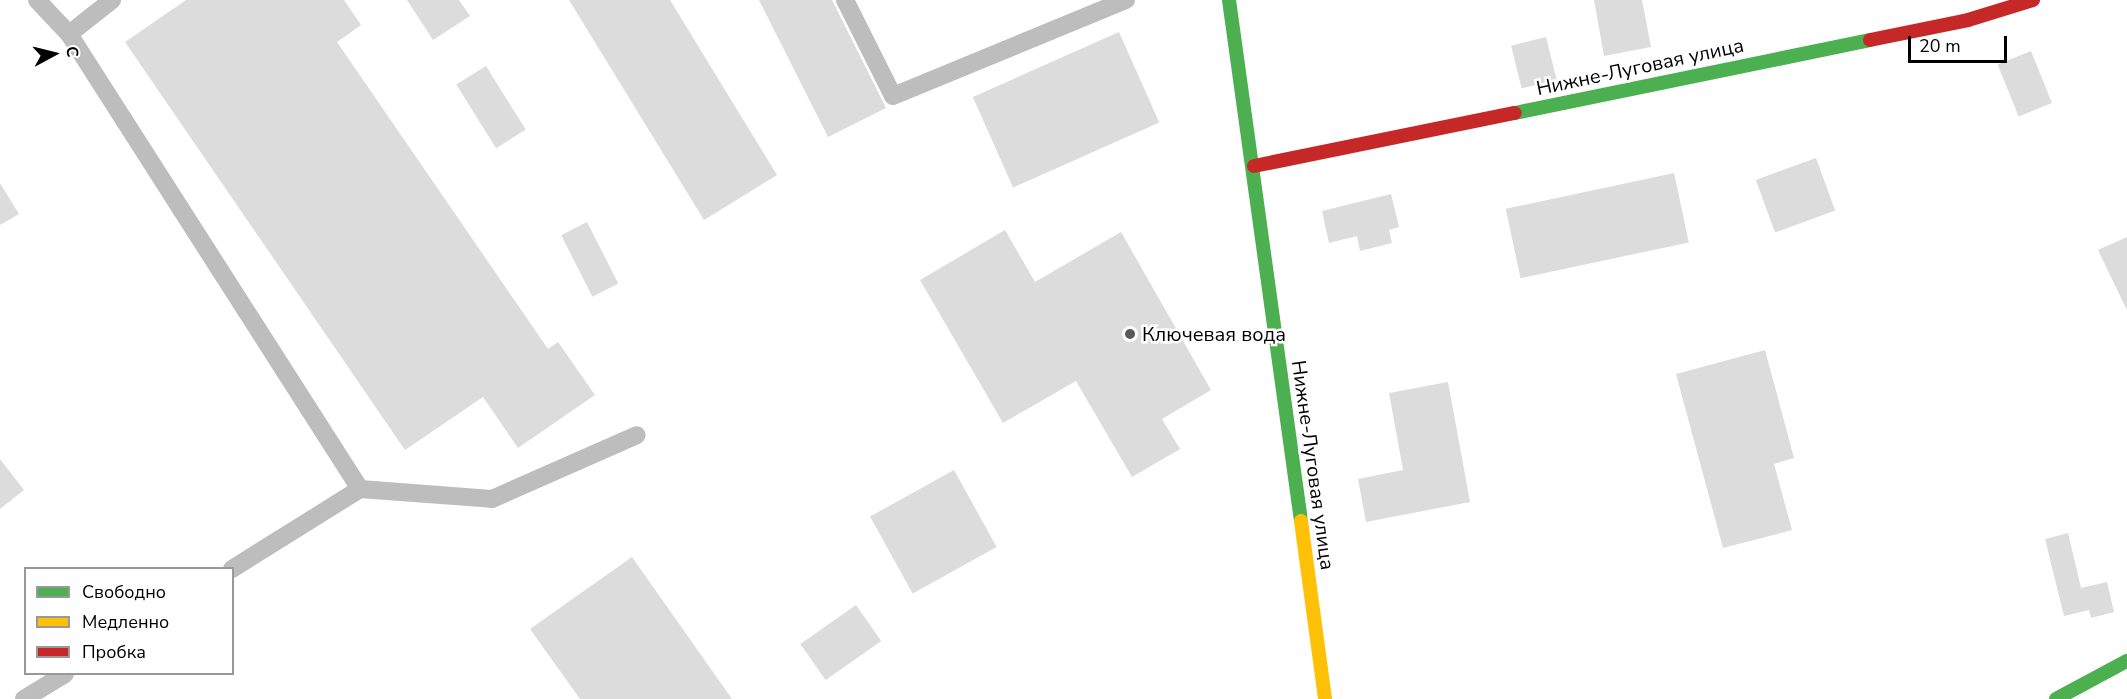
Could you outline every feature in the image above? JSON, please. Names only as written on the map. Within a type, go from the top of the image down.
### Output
[{"type":"street","name":"Нижне-Луговая улица","points":[[1229,0],[1254,166],[1325,699]]},
{"type":"street","name":"Нижне-Луговая улица","points":[[1254,166],[1968,20],[2033,0]]},
{"type":"street","points":[[2056,699],[2127,661]]},
{"type":"lane","points":[[37,0],[69,34],[360,489]]},
{"type":"lane","points":[[69,34],[112,0]]},
{"type":"lane","points":[[845,0],[893,96],[1126,0]]},
{"type":"lane","points":[[234,568],[360,489],[492,499],[637,435]]},
{"type":"lane","points":[[24,699],[63,675]]},
{"type":"building","points":[[186,0],[344,0],[361,25],[337,42],[548,349],[558,342],[595,395],[518,448],[483,397],[405,450],[125,42]]},
{"type":"building","points":[[407,0],[459,0],[470,16],[433,40]]},
{"type":"building","points":[[569,0],[670,0],[777,175],[704,220]]},
{"type":"building","points":[[759,0],[832,0],[886,108],[828,137]]},
{"type":"building","points":[[1594,0],[1642,0],[1651,47],[1604,56]]},
{"type":"building","points":[[1119,32],[1159,122],[1013,188],[973,97]]},
{"type":"building","points":[[1546,37],[1557,80],[1522,88],[1511,46]]},
{"type":"building","points":[[2031,51],[2052,103],[2019,116],[1998,64]]},
{"type":"building","points":[[486,66],[526,130],[496,148],[456,85]]},
{"type":"building","points":[[1816,158],[1835,211],[1775,233],[1756,180]]},
{"type":"building","points":[[1674,173],[1689,242],[1521,278],[1506,209]]},
{"type":"building","points":[[0,183],[19,214],[0,225]]},
{"type":"building","points":[[1391,194],[1399,227],[1389,230],[1392,243],[1360,251],[1357,236],[1329,243],[1322,211]]},
{"type":"building","points":[[587,222],[618,283],[592,297],[561,235]]},
{"type":"building","points":[[1005,230],[1035,282],[1121,232],[1211,390],[1162,419],[1180,449],[1132,477],[1076,381],[1003,423],[920,280]]},
{"type":"building","points":[[2127,237],[2127,310],[2098,250]]},
{"type":"building","points":[[1765,350],[1794,458],[1774,464],[1792,530],[1723,548],[1676,374]]},
{"type":"building","points":[[1448,382],[1470,502],[1366,522],[1358,479],[1403,470],[1389,393]]},
{"type":"building","points":[[0,459],[24,490],[0,509]]},
{"type":"building","points":[[954,470],[997,547],[913,594],[870,517]]},
{"type":"building","points":[[2068,533],[2081,588],[2107,582],[2114,612],[2091,618],[2089,610],[2064,616],[2045,539]]},
{"type":"building","points":[[632,557],[732,699],[580,699],[530,629]]},
{"type":"building","points":[[856,605],[881,641],[826,680],[800,644]]},
{"type":"traffic: fast","points":[[1229,0],[1301,521]]},
{"type":"traffic: fast","points":[[1515,113],[1870,40]]},
{"type":"traffic: fast","points":[[2056,699],[2127,661]]},
{"type":"traffic: slow","points":[[1301,521],[1325,699]]},
{"type":"traffic: jam","points":[[1870,40],[1968,20],[2033,0]]},
{"type":"traffic: jam","points":[[1254,166],[1515,113]]},
{"type":"place","name":"Ключевая вода","points":[[1130,334]]}]
